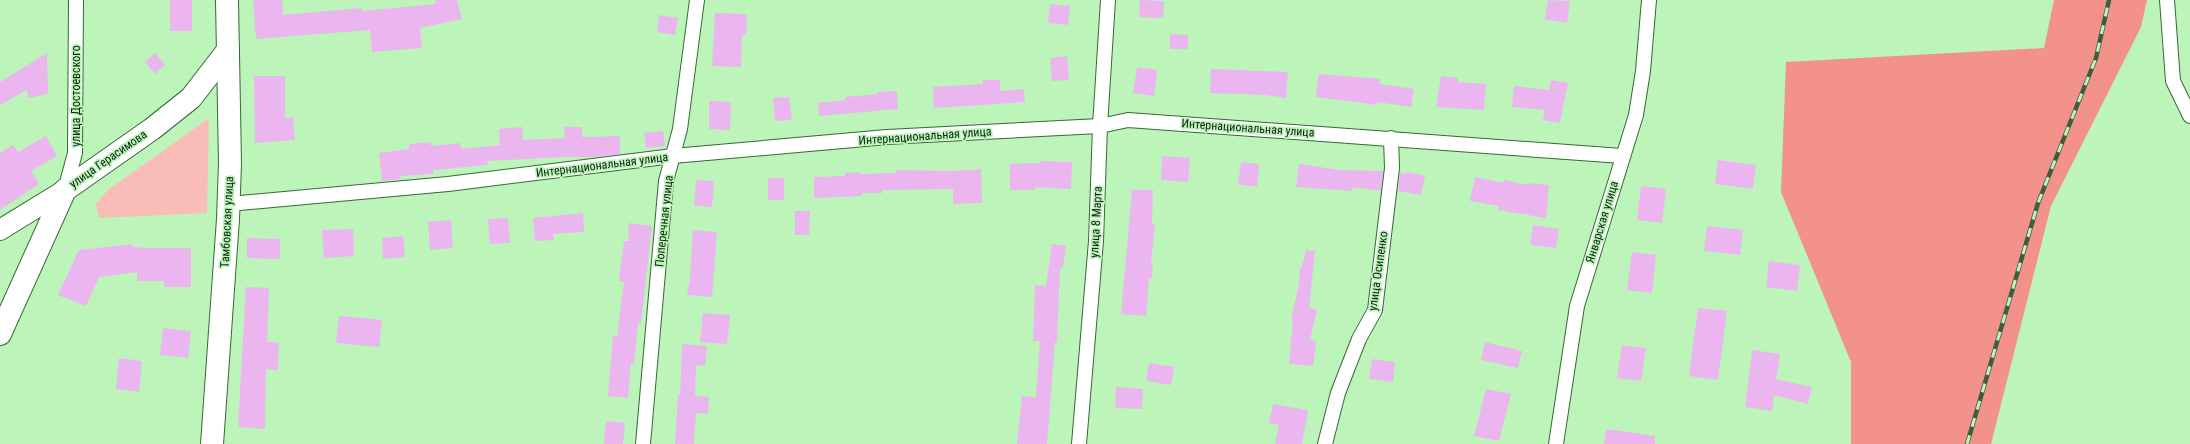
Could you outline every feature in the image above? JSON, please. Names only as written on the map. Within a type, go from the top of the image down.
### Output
[{"type":"main road","name":"Тамбовская улица","points":[[212,444],[229,204],[227,0]]},
{"type":"main road","name":"улица Герасимова","points":[[0,334],[65,190],[152,129],[191,98],[228,50]]},
{"type":"main road","points":[[0,230],[65,190]]},
{"type":"street","name":"улица Достоевского","points":[[65,190],[75,153],[76,0]]},
{"type":"street","name":"Поперечная улица","points":[[643,444],[666,181],[680,129],[697,0]]},
{"type":"street","name":"улица 8 Марта","points":[[1079,444],[1096,241],[1100,126],[1108,0]]},
{"type":"street","name":"Январская улица","points":[[1556,444],[1577,306],[1622,156],[1636,115],[1643,71],[1649,0]]},
{"type":"street","points":[[2167,0],[2173,81],[2190,116]]},
{"type":"street","name":"Интернациональная улица","points":[[229,204],[448,184],[673,156],[887,137],[1100,126],[1128,120],[1622,156]]},
{"type":"street","name":"улица Осипенко","points":[[1325,444],[1338,393],[1359,339],[1375,310],[1392,168],[1391,138]]},
{"type":"shaded area","points":[[2054,0],[2147,0],[2141,27],[2051,206],[1991,444],[1851,444],[1851,362],[1781,192],[1786,62],[2044,48]]},
{"type":"shaded area","points":[[209,118],[207,213],[99,218],[96,204],[108,190]]},
{"type":"building","points":[[170,0],[192,0],[192,31],[170,31]]},
{"type":"building","points":[[253,0],[282,0],[283,15],[361,8],[362,11],[436,4],[435,0],[457,0],[462,19],[420,28],[422,48],[372,52],[370,30],[256,39]]},
{"type":"building","points":[[1140,0],[1164,1],[1163,18],[1139,17]]},
{"type":"building","points":[[1548,0],[1570,1],[1567,23],[1545,19]]},
{"type":"building","points":[[1050,4],[1070,6],[1068,25],[1048,23]]},
{"type":"building","points":[[715,13],[747,14],[746,35],[742,35],[741,67],[712,66]]},
{"type":"building","points":[[659,15],[678,18],[675,35],[657,32]]},
{"type":"building","points":[[1170,34],[1188,35],[1188,49],[1170,49]]},
{"type":"building","points":[[47,53],[48,94],[28,98],[27,90],[0,105],[0,82]]},
{"type":"building","points":[[155,53],[165,65],[155,74],[145,62]]},
{"type":"building","points":[[1067,56],[1069,80],[1052,81],[1050,58]]},
{"type":"building","points":[[1137,67],[1157,70],[1154,96],[1133,93]]},
{"type":"building","points":[[1211,69],[1288,72],[1286,98],[1265,95],[1210,93]]},
{"type":"building","points":[[1319,74],[1380,79],[1379,84],[1414,89],[1411,107],[1377,102],[1377,105],[1316,97]]},
{"type":"building","points":[[254,76],[285,76],[285,118],[293,117],[295,140],[255,143]]},
{"type":"building","points":[[1441,76],[1458,78],[1458,82],[1486,84],[1484,110],[1436,107]]},
{"type":"building","points":[[983,80],[1000,80],[1000,91],[1024,89],[1025,102],[934,108],[933,87],[983,84]]},
{"type":"building","points":[[1551,80],[1568,83],[1560,123],[1543,120],[1545,110],[1512,107],[1514,86],[1549,90]]},
{"type":"building","points":[[897,91],[898,109],[819,116],[818,103],[846,100],[845,97]]},
{"type":"building","points":[[789,97],[792,120],[775,121],[773,98]]},
{"type":"building","points":[[709,101],[731,102],[730,130],[709,129]]},
{"type":"building","points":[[522,127],[523,140],[565,138],[564,127],[582,127],[582,137],[620,136],[620,154],[594,157],[487,161],[488,165],[433,170],[433,174],[400,176],[401,179],[382,181],[379,153],[409,149],[409,144],[431,142],[431,146],[460,143],[461,149],[500,145],[499,129]]},
{"type":"building","points":[[663,131],[665,146],[646,148],[644,133]]},
{"type":"building","points":[[46,136],[57,156],[31,171],[39,184],[0,210],[0,153],[13,145],[18,152]]},
{"type":"building","points":[[1162,156],[1190,158],[1188,182],[1161,180]]},
{"type":"building","points":[[1718,160],[1756,165],[1753,189],[1715,184]]},
{"type":"building","points":[[1040,161],[1072,162],[1071,189],[1035,187],[1035,190],[1010,190],[1010,164],[1040,163]]},
{"type":"building","points":[[1241,162],[1259,164],[1257,187],[1238,184]]},
{"type":"building","points":[[1299,164],[1340,170],[1383,171],[1381,191],[1353,187],[1352,191],[1296,187]]},
{"type":"building","points":[[981,169],[982,203],[953,204],[953,189],[882,190],[882,193],[862,193],[862,196],[814,198],[814,177],[845,176],[845,173],[860,172],[860,174],[896,173],[896,170],[952,171]]},
{"type":"building","points":[[1407,172],[1425,176],[1421,195],[1398,191],[1400,173],[1406,174]]},
{"type":"building","points":[[1475,177],[1503,183],[1504,180],[1527,185],[1527,183],[1549,185],[1546,218],[1498,210],[1499,206],[1470,201]]},
{"type":"building","points":[[768,178],[784,178],[784,200],[768,200]]},
{"type":"building","points":[[696,180],[714,181],[712,207],[694,206]]},
{"type":"building","points":[[1641,186],[1666,189],[1662,223],[1637,220]]},
{"type":"building","points":[[1132,190],[1153,190],[1152,224],[1155,224],[1151,264],[1153,265],[1152,279],[1149,278],[1146,316],[1121,314]]},
{"type":"building","points":[[795,211],[810,211],[809,235],[795,235]]},
{"type":"building","points":[[583,213],[584,232],[553,234],[554,240],[535,241],[533,218]]},
{"type":"building","points":[[508,218],[510,243],[490,244],[488,219]]},
{"type":"building","points":[[451,220],[453,248],[430,250],[428,222]]},
{"type":"building","points":[[628,223],[652,226],[641,323],[638,323],[634,364],[631,363],[628,398],[608,396],[613,336],[617,337],[624,282],[619,281],[624,241],[629,241]]},
{"type":"building","points":[[1533,225],[1559,229],[1556,248],[1530,245]]},
{"type":"building","points":[[1707,226],[1743,230],[1740,255],[1704,251]]},
{"type":"building","points":[[353,229],[354,256],[324,258],[322,230]]},
{"type":"building","points":[[693,230],[717,232],[712,297],[687,295],[690,278]]},
{"type":"building","points":[[403,236],[405,257],[383,259],[382,238]]},
{"type":"building","points":[[247,238],[280,239],[280,259],[247,258]]},
{"type":"building","points":[[133,244],[132,247],[191,248],[191,287],[164,287],[164,281],[137,281],[137,272],[99,277],[86,306],[58,295],[79,250]]},
{"type":"building","points":[[1052,244],[1066,246],[1063,268],[1060,268],[1057,342],[1055,342],[1047,444],[1017,444],[1022,396],[1036,397],[1040,341],[1033,341],[1035,285],[1046,286]]},
{"type":"building","points":[[1306,250],[1315,251],[1309,308],[1317,310],[1310,340],[1316,341],[1313,366],[1289,364],[1293,319],[1291,319],[1299,284],[1300,267],[1302,267]]},
{"type":"building","points":[[1632,252],[1656,255],[1652,293],[1627,290]]},
{"type":"building","points":[[1769,261],[1800,265],[1797,291],[1766,287]]},
{"type":"building","points":[[246,287],[269,288],[267,342],[279,343],[278,370],[266,369],[265,429],[238,427]]},
{"type":"building","points":[[1698,308],[1727,311],[1718,380],[1689,376]]},
{"type":"building","points":[[703,313],[730,315],[727,344],[700,342]]},
{"type":"building","points":[[339,316],[382,320],[379,347],[336,343]]},
{"type":"building","points":[[163,328],[191,331],[188,358],[160,355]]},
{"type":"building","points":[[1485,342],[1522,351],[1518,368],[1481,360]]},
{"type":"building","points":[[682,344],[707,346],[705,366],[696,365],[695,396],[709,397],[708,414],[696,413],[694,444],[675,444],[678,394],[680,395]]},
{"type":"building","points":[[1622,345],[1646,348],[1641,381],[1617,378]]},
{"type":"building","points":[[1752,350],[1780,354],[1776,379],[1812,387],[1808,404],[1774,395],[1772,411],[1745,407]]},
{"type":"building","points":[[119,358],[142,361],[139,392],[116,389]]},
{"type":"building","points":[[1372,359],[1395,362],[1393,382],[1369,379]]},
{"type":"building","points":[[1149,363],[1174,367],[1171,385],[1146,381]]},
{"type":"building","points":[[1116,387],[1143,389],[1142,409],[1115,408]]},
{"type":"building","points":[[1486,389],[1511,394],[1499,441],[1474,436]]},
{"type":"building","points":[[1273,404],[1308,410],[1302,444],[1275,444],[1279,425],[1269,423]]},
{"type":"building","points":[[606,421],[625,423],[623,444],[604,444]]},
{"type":"building","points":[[1606,429],[1655,436],[1655,444],[1604,444]]},
{"type":"railway","points":[[1967,444],[2038,203],[2096,58],[2109,0]]}]
